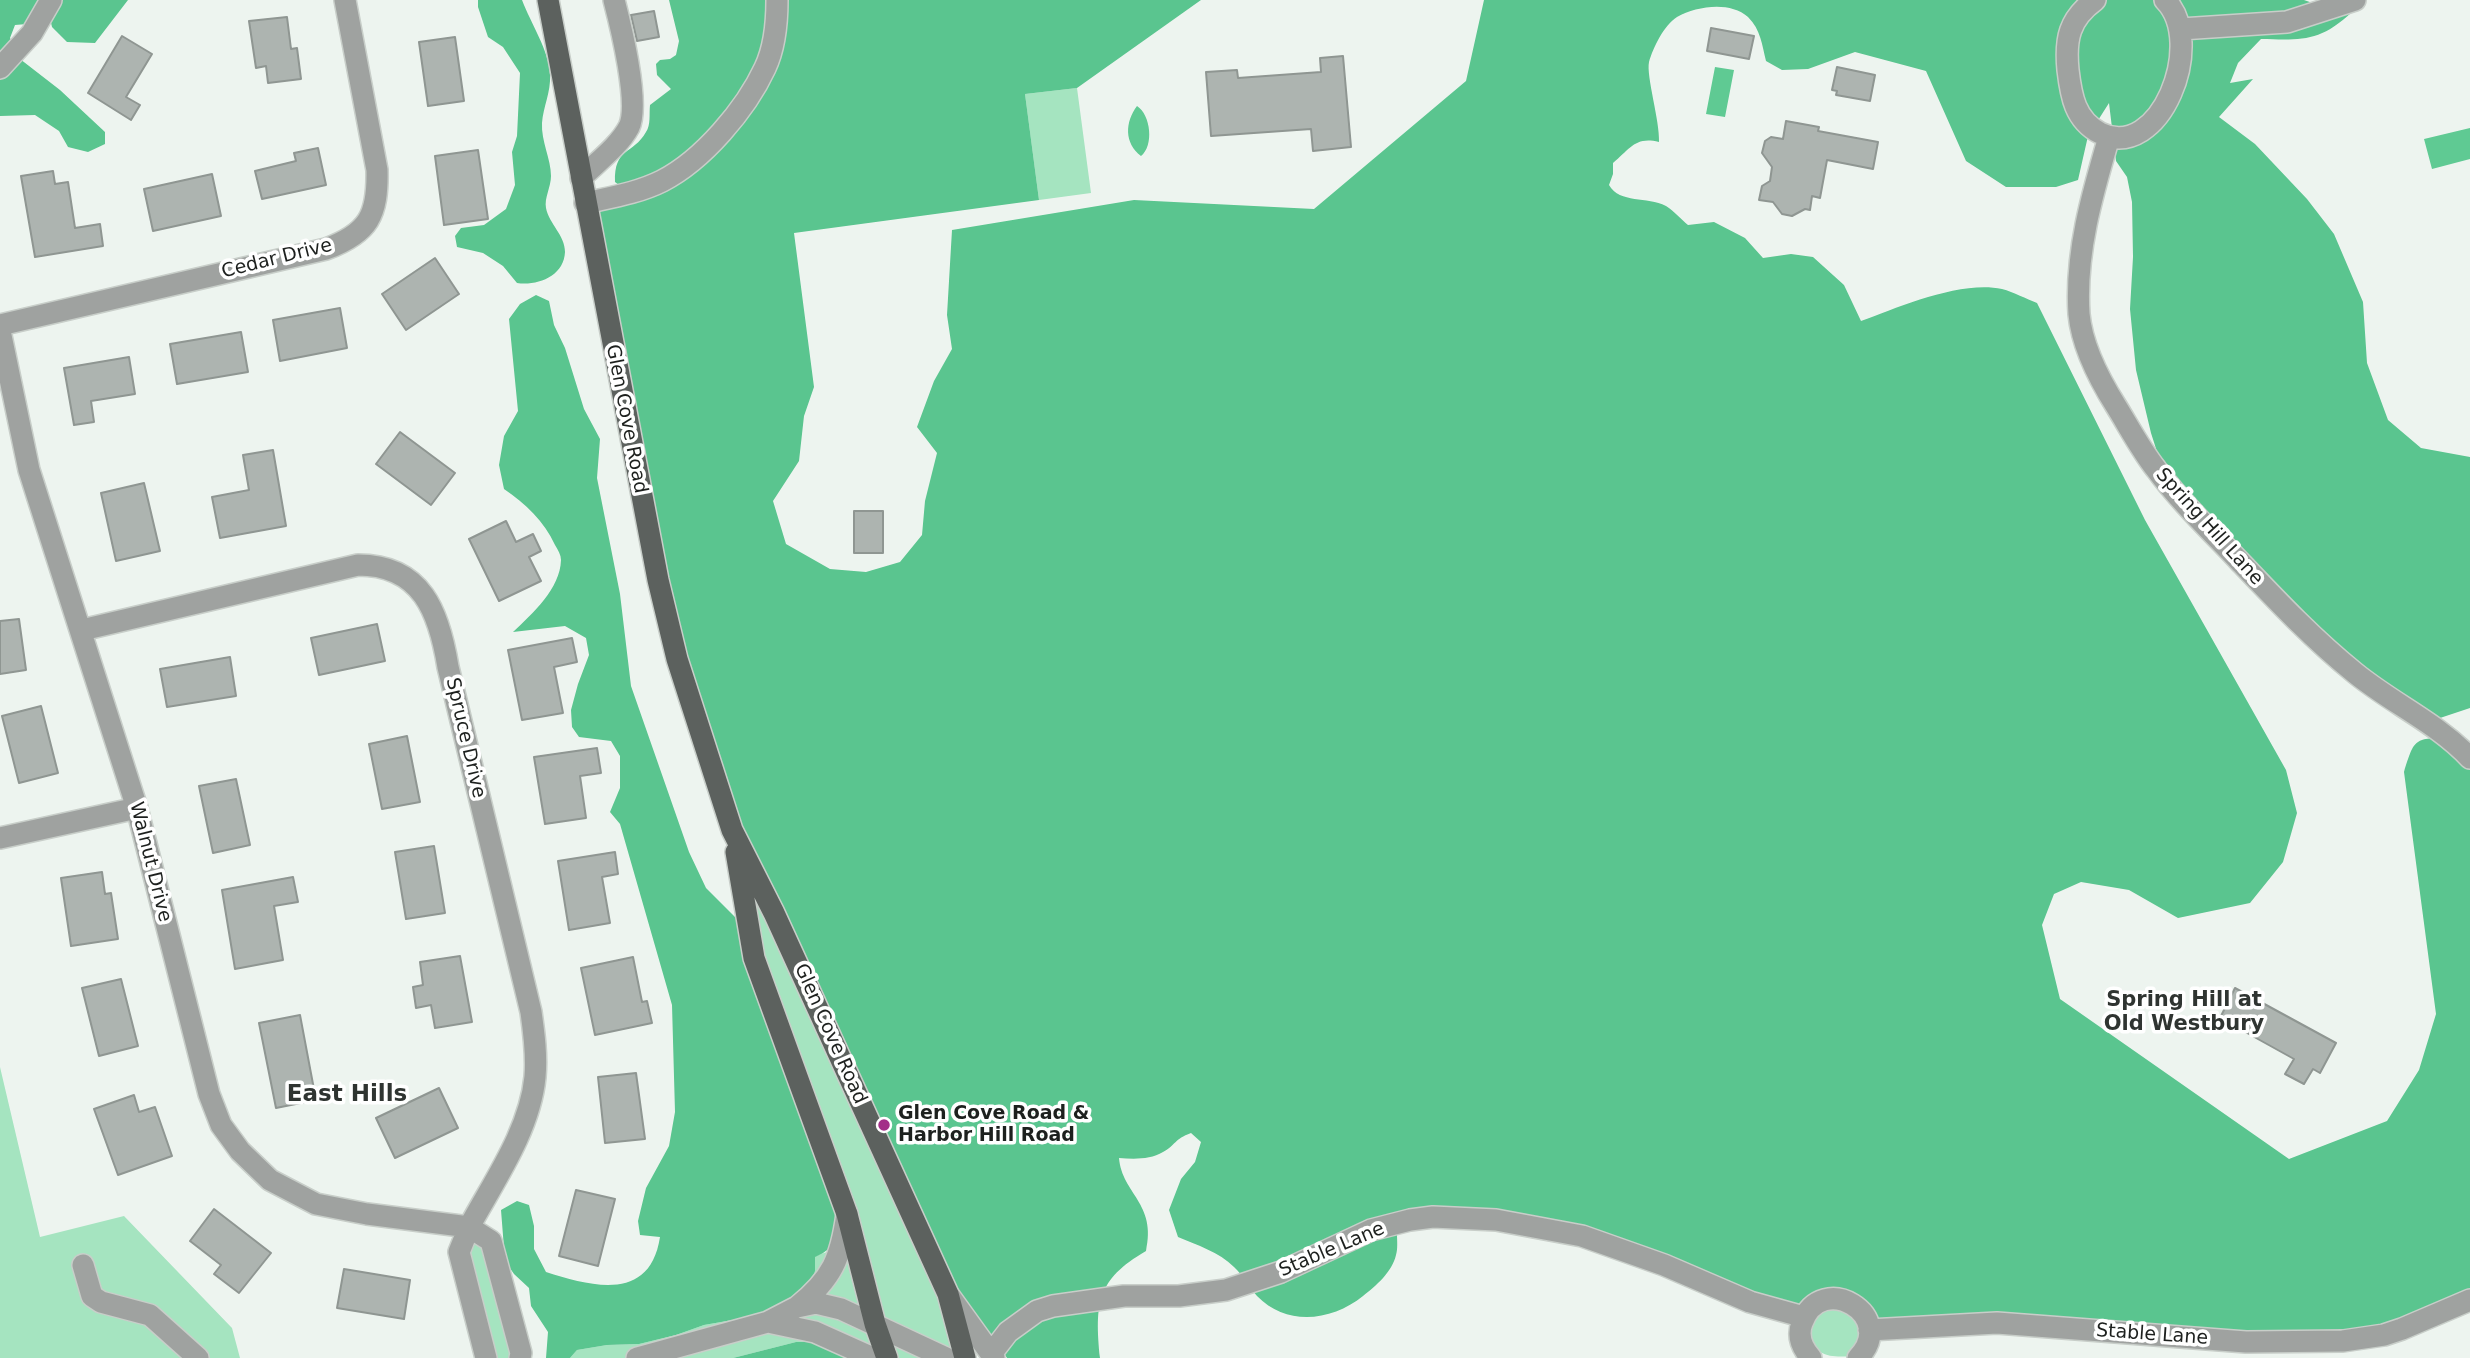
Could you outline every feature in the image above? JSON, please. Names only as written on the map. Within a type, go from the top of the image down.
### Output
[{"type":"main road","name":"Glen Cove Road","points":[[548,0],[643,510],[664,606],[700,736],[732,830],[774,913],[948,1294],[965,1358]]},
{"type":"main road","name":"Glen Cove Road","points":[[732,830],[754,958],[847,1214],[875,1324],[887,1358]]},
{"type":"street","points":[[0,68],[32,33],[51,0]]},
{"type":"street","name":"Cedar Drive","points":[[0,326],[326,249],[356,233],[371,218],[378,197],[345,0]]},
{"type":"street","points":[[581,178],[627,131],[633,118],[632,91],[615,0]]},
{"type":"street","points":[[586,203],[646,189],[700,155],[742,108],[766,67],[775,36],[777,0]]},
{"type":"street","points":[[2095,0],[2080,11],[2068,34],[2070,92],[2078,112],[2088,126],[2109,137],[2134,136],[2148,127],[2160,113],[2171,92],[2179,68],[2183,41],[2172,7],[2165,0]]},
{"type":"street","points":[[2181,29],[2287,22],[2354,0]]},
{"type":"street","name":"Spring Hill Lane","points":[[2109,137],[2094,188],[2080,254],[2079,315],[2087,349],[2102,384],[2155,468],[2178,496],[2309,634],[2357,675],[2451,737],[2470,758]]},
{"type":"street","name":"Walnut Drive","points":[[0,331],[29,470],[137,808],[209,1094],[221,1125],[240,1151],[270,1180],[316,1204],[367,1214],[470,1227]]},
{"type":"street","name":"Spruce Drive","points":[[82,630],[358,565],[377,565],[397,570],[419,588],[428,600],[442,633],[531,1012],[536,1047],[535,1078],[528,1110],[514,1144],[459,1252],[486,1358]]},
{"type":"street","points":[[0,838],[137,808]]},
{"type":"street","points":[[638,1358],[768,1322],[797,1307],[827,1280],[843,1245],[847,1214]]},
{"type":"street","name":"Stable Lane","points":[[992,1356],[1008,1332],[1037,1311],[1053,1306],[1124,1296],[1179,1296],[1226,1290],[1281,1272],[1371,1230],[1433,1217],[1496,1220],[1582,1236],[1664,1265],[1750,1302],[1804,1317]]},
{"type":"street","points":[[470,1227],[491,1241],[521,1353],[520,1358]]},
{"type":"street","points":[[83,1265],[92,1296],[101,1302],[150,1315],[198,1358]]},
{"type":"street","points":[[948,1294],[992,1356]]},
{"type":"street","points":[[1811,1358],[1801,1339],[1800,1328],[1804,1317],[1820,1302],[1842,1299],[1861,1310],[1870,1331],[1868,1342],[1858,1358]]},
{"type":"street","name":"Stable Lane","points":[[1870,1331],[2008,1324],[2246,1342],[2343,1341],[2384,1335],[2470,1300]]},
{"type":"street","points":[[797,1307],[823,1304],[875,1324],[946,1358]]},
{"type":"street","points":[[768,1322],[815,1332],[873,1358]]},
{"type":"shaded area","points":[[0,0],[128,0],[95,43],[67,42],[52,27],[49,14],[27,24],[15,25],[10,38],[20,59],[60,90],[105,132],[105,144],[88,152],[68,147],[59,131],[35,115],[0,116]]},
{"type":"shaded area","points":[[478,0],[522,0],[549,66],[549,87],[542,123],[551,176],[546,204],[565,252],[564,260],[555,273],[533,283],[517,283],[503,266],[483,253],[457,247],[455,236],[461,228],[484,225],[506,209],[515,185],[512,152],[517,136],[520,73],[503,47],[488,37]]},
{"type":"shaded area","points":[[669,0],[1201,0],[1077,88],[1025,94],[1039,200],[794,233],[814,387],[804,416],[799,461],[773,501],[786,544],[830,569],[866,572],[900,562],[922,535],[925,501],[937,453],[917,427],[934,381],[952,349],[947,315],[952,230],[1134,200],[1314,209],[1466,81],[1484,0],[2304,0],[2352,12],[2330,29],[2310,37],[2261,39],[2238,63],[2230,83],[2253,79],[2219,117],[2255,144],[2307,199],[2334,234],[2363,302],[2367,363],[2388,420],[2421,448],[2470,457],[2470,708],[2428,722],[2275,599],[2159,458],[2136,370],[2130,309],[2132,202],[2127,177],[2116,161],[2109,103],[2088,136],[2078,180],[2056,187],[2006,187],[1966,161],[1926,71],[1855,52],[1808,69],[1782,70],[1766,61],[1758,32],[1748,17],[1723,7],[1704,8],[1677,17],[1660,37],[1649,62],[1659,142],[1638,142],[1629,149],[1613,163],[1609,185],[1620,195],[1666,206],[1688,225],[1714,222],[1745,238],[1763,258],[1791,254],[1813,257],[1844,285],[1861,321],[1930,296],[1968,288],[2002,289],[2037,303],[2145,520],[2286,770],[2297,813],[2283,862],[2250,903],[2178,918],[2129,890],[2081,882],[2054,894],[2042,925],[2060,999],[2289,1159],[2387,1121],[2419,1070],[2436,1014],[2404,772],[2414,746],[2430,738],[2451,737],[2470,758],[2470,1299],[2402,1329],[2167,1336],[1869,1330],[1855,1305],[1808,1311],[1582,1236],[1433,1217],[1397,1234],[1397,1253],[1391,1267],[1363,1296],[1338,1311],[1310,1317],[1296,1316],[1269,1306],[1222,1257],[1178,1237],[1169,1210],[1181,1179],[1195,1162],[1201,1142],[1191,1133],[1158,1155],[1136,1159],[1119,1158],[1126,1181],[1143,1210],[1148,1235],[1146,1251],[1117,1272],[1102,1295],[1098,1323],[1100,1358],[1007,1358],[994,1338],[948,1294],[700,736],[585,203],[624,189],[615,182],[618,163],[648,129],[650,105],[671,89],[657,75],[656,64],[676,55],[679,41]]},
{"type":"shaded area","points":[[1715,67],[1734,70],[1725,117],[1706,114]]},
{"type":"shaded area","points":[[1077,88],[1091,193],[1039,200],[1025,94]]},
{"type":"shaded area","points":[[1137,106],[1145,116],[1149,131],[1148,145],[1141,156],[1135,151],[1128,132],[1130,119]]},
{"type":"shaded area","points":[[2470,128],[2470,159],[2432,169],[2424,139]]},
{"type":"shaded area","points":[[536,295],[549,301],[554,325],[565,348],[584,409],[600,439],[597,478],[620,594],[631,686],[689,852],[706,888],[741,923],[839,1212],[835,1239],[828,1249],[815,1257],[815,1271],[808,1291],[761,1315],[704,1325],[639,1344],[577,1350],[570,1358],[546,1358],[548,1332],[531,1306],[529,1288],[505,1261],[501,1210],[517,1201],[529,1205],[534,1226],[534,1249],[546,1272],[600,1285],[632,1281],[645,1272],[654,1258],[660,1237],[640,1235],[638,1221],[646,1188],[669,1146],[675,1112],[672,1005],[620,824],[610,812],[620,788],[620,756],[611,741],[579,737],[572,727],[571,710],[589,655],[586,638],[565,626],[513,632],[551,591],[561,560],[551,536],[540,521],[504,489],[499,465],[504,436],[518,411],[509,319],[520,304]]},
{"type":"shaded area","points":[[732,830],[971,1358],[859,1358],[796,1342],[733,1358],[570,1358],[577,1350],[639,1344],[704,1325],[761,1315],[815,1271],[815,1256],[827,1252],[754,958]]},
{"type":"shaded area","points":[[0,1067],[40,1237],[124,1216],[232,1328],[240,1358],[0,1358]]},
{"type":"shaded area","points":[[469,1227],[491,1241],[520,1358],[486,1358],[459,1252]]},
{"type":"shaded area","points":[[1836,1304],[1863,1324],[1852,1356],[1837,1357],[1825,1354],[1812,1342],[1809,1328],[1811,1320]]},
{"type":"shaded area","points":[[796,1342],[822,1342],[859,1358],[733,1358]]},
{"type":"building","points":[[654,11],[659,37],[637,41],[631,15]]},
{"type":"building","points":[[287,17],[291,49],[297,48],[301,79],[268,83],[266,66],[256,68],[249,21]]},
{"type":"building","points":[[1711,28],[1754,36],[1749,59],[1707,51]]},
{"type":"building","points":[[122,36],[152,54],[126,97],[140,105],[131,120],[88,93]]},
{"type":"building","points":[[455,37],[464,101],[428,106],[419,42]]},
{"type":"building","points":[[1343,56],[1351,147],[1313,151],[1311,129],[1211,136],[1206,72],[1237,70],[1238,78],[1321,72],[1320,58]]},
{"type":"building","points":[[1837,67],[1875,75],[1870,101],[1836,95],[1837,91],[1832,90]]},
{"type":"building","points":[[1786,121],[1819,127],[1818,131],[1878,142],[1873,169],[1827,160],[1820,198],[1812,196],[1810,210],[1805,209],[1792,216],[1782,214],[1773,202],[1759,200],[1762,186],[1770,181],[1772,167],[1762,153],[1765,141],[1771,137],[1783,139]]},
{"type":"building","points":[[318,148],[326,185],[262,199],[255,171],[296,161],[294,153]]},
{"type":"building","points":[[478,150],[488,219],[444,225],[435,156]]},
{"type":"building","points":[[53,171],[55,184],[68,182],[75,228],[100,224],[103,246],[35,257],[21,176]]},
{"type":"building","points":[[212,174],[221,216],[153,231],[144,189]]},
{"type":"building","points":[[435,258],[459,294],[406,330],[382,294]]},
{"type":"building","points":[[340,308],[347,348],[280,361],[273,320]]},
{"type":"building","points":[[241,332],[248,372],[177,384],[170,344]]},
{"type":"building","points":[[129,357],[135,394],[91,401],[94,422],[74,425],[64,368]]},
{"type":"building","points":[[400,432],[455,473],[431,505],[376,464]]},
{"type":"building","points":[[273,450],[286,526],[220,538],[212,497],[249,490],[243,455]]},
{"type":"building","points":[[144,483],[160,551],[116,561],[101,493]]},
{"type":"building","points":[[854,511],[883,511],[883,553],[854,553]]},
{"type":"building","points":[[506,521],[516,542],[533,534],[541,551],[529,557],[541,581],[499,601],[469,539]]},
{"type":"building","points":[[19,619],[26,670],[0,674],[0,621]]},
{"type":"building","points":[[377,624],[385,661],[319,675],[311,638]]},
{"type":"building","points":[[572,638],[577,662],[554,667],[563,713],[522,720],[508,650]]},
{"type":"building","points":[[230,657],[236,696],[167,707],[160,669]]},
{"type":"building","points":[[41,706],[58,773],[19,783],[2,716]]},
{"type":"building","points":[[407,736],[420,802],[382,809],[369,744]]},
{"type":"building","points":[[597,748],[601,773],[580,776],[586,818],[545,824],[534,757]]},
{"type":"building","points":[[236,779],[250,845],[213,853],[199,786]]},
{"type":"building","points":[[434,846],[445,913],[406,919],[395,852]]},
{"type":"building","points":[[615,852],[618,874],[602,877],[610,923],[569,930],[558,861]]},
{"type":"building","points":[[102,872],[105,894],[111,893],[118,939],[71,946],[61,878]]},
{"type":"building","points":[[293,877],[298,902],[274,906],[283,960],[235,969],[222,890]]},
{"type":"building","points":[[460,956],[472,1022],[435,1028],[431,1005],[416,1008],[413,987],[423,985],[420,962]]},
{"type":"building","points":[[633,957],[642,1002],[647,1001],[652,1023],[595,1035],[581,968]]},
{"type":"building","points":[[121,979],[138,1046],[99,1056],[82,988]]},
{"type":"building","points":[[2235,988],[2336,1043],[2320,1073],[2313,1069],[2304,1084],[2285,1074],[2294,1059],[2220,1018]]},
{"type":"building","points":[[300,1015],[316,1100],[276,1108],[259,1023]]},
{"type":"building","points":[[636,1073],[645,1139],[605,1143],[598,1077]]},
{"type":"building","points":[[439,1088],[458,1128],[395,1158],[376,1118]]},
{"type":"building","points":[[134,1095],[139,1112],[155,1107],[172,1156],[118,1175],[94,1109]]},
{"type":"building","points":[[576,1190],[615,1199],[598,1266],[559,1256]]},
{"type":"building","points":[[214,1209],[271,1253],[239,1293],[214,1274],[221,1265],[190,1241]]},
{"type":"building","points":[[344,1269],[410,1280],[404,1319],[337,1308]]},
{"type":"place","name":"Glen Cove Road & Harbor Hill Road","points":[[884,1125]]},
{"type":"district","name":"Spring Hill at Old Westbury","points":[[2184,1013]]},
{"type":"district","name":"East Hills","points":[[347,1095]]}]
